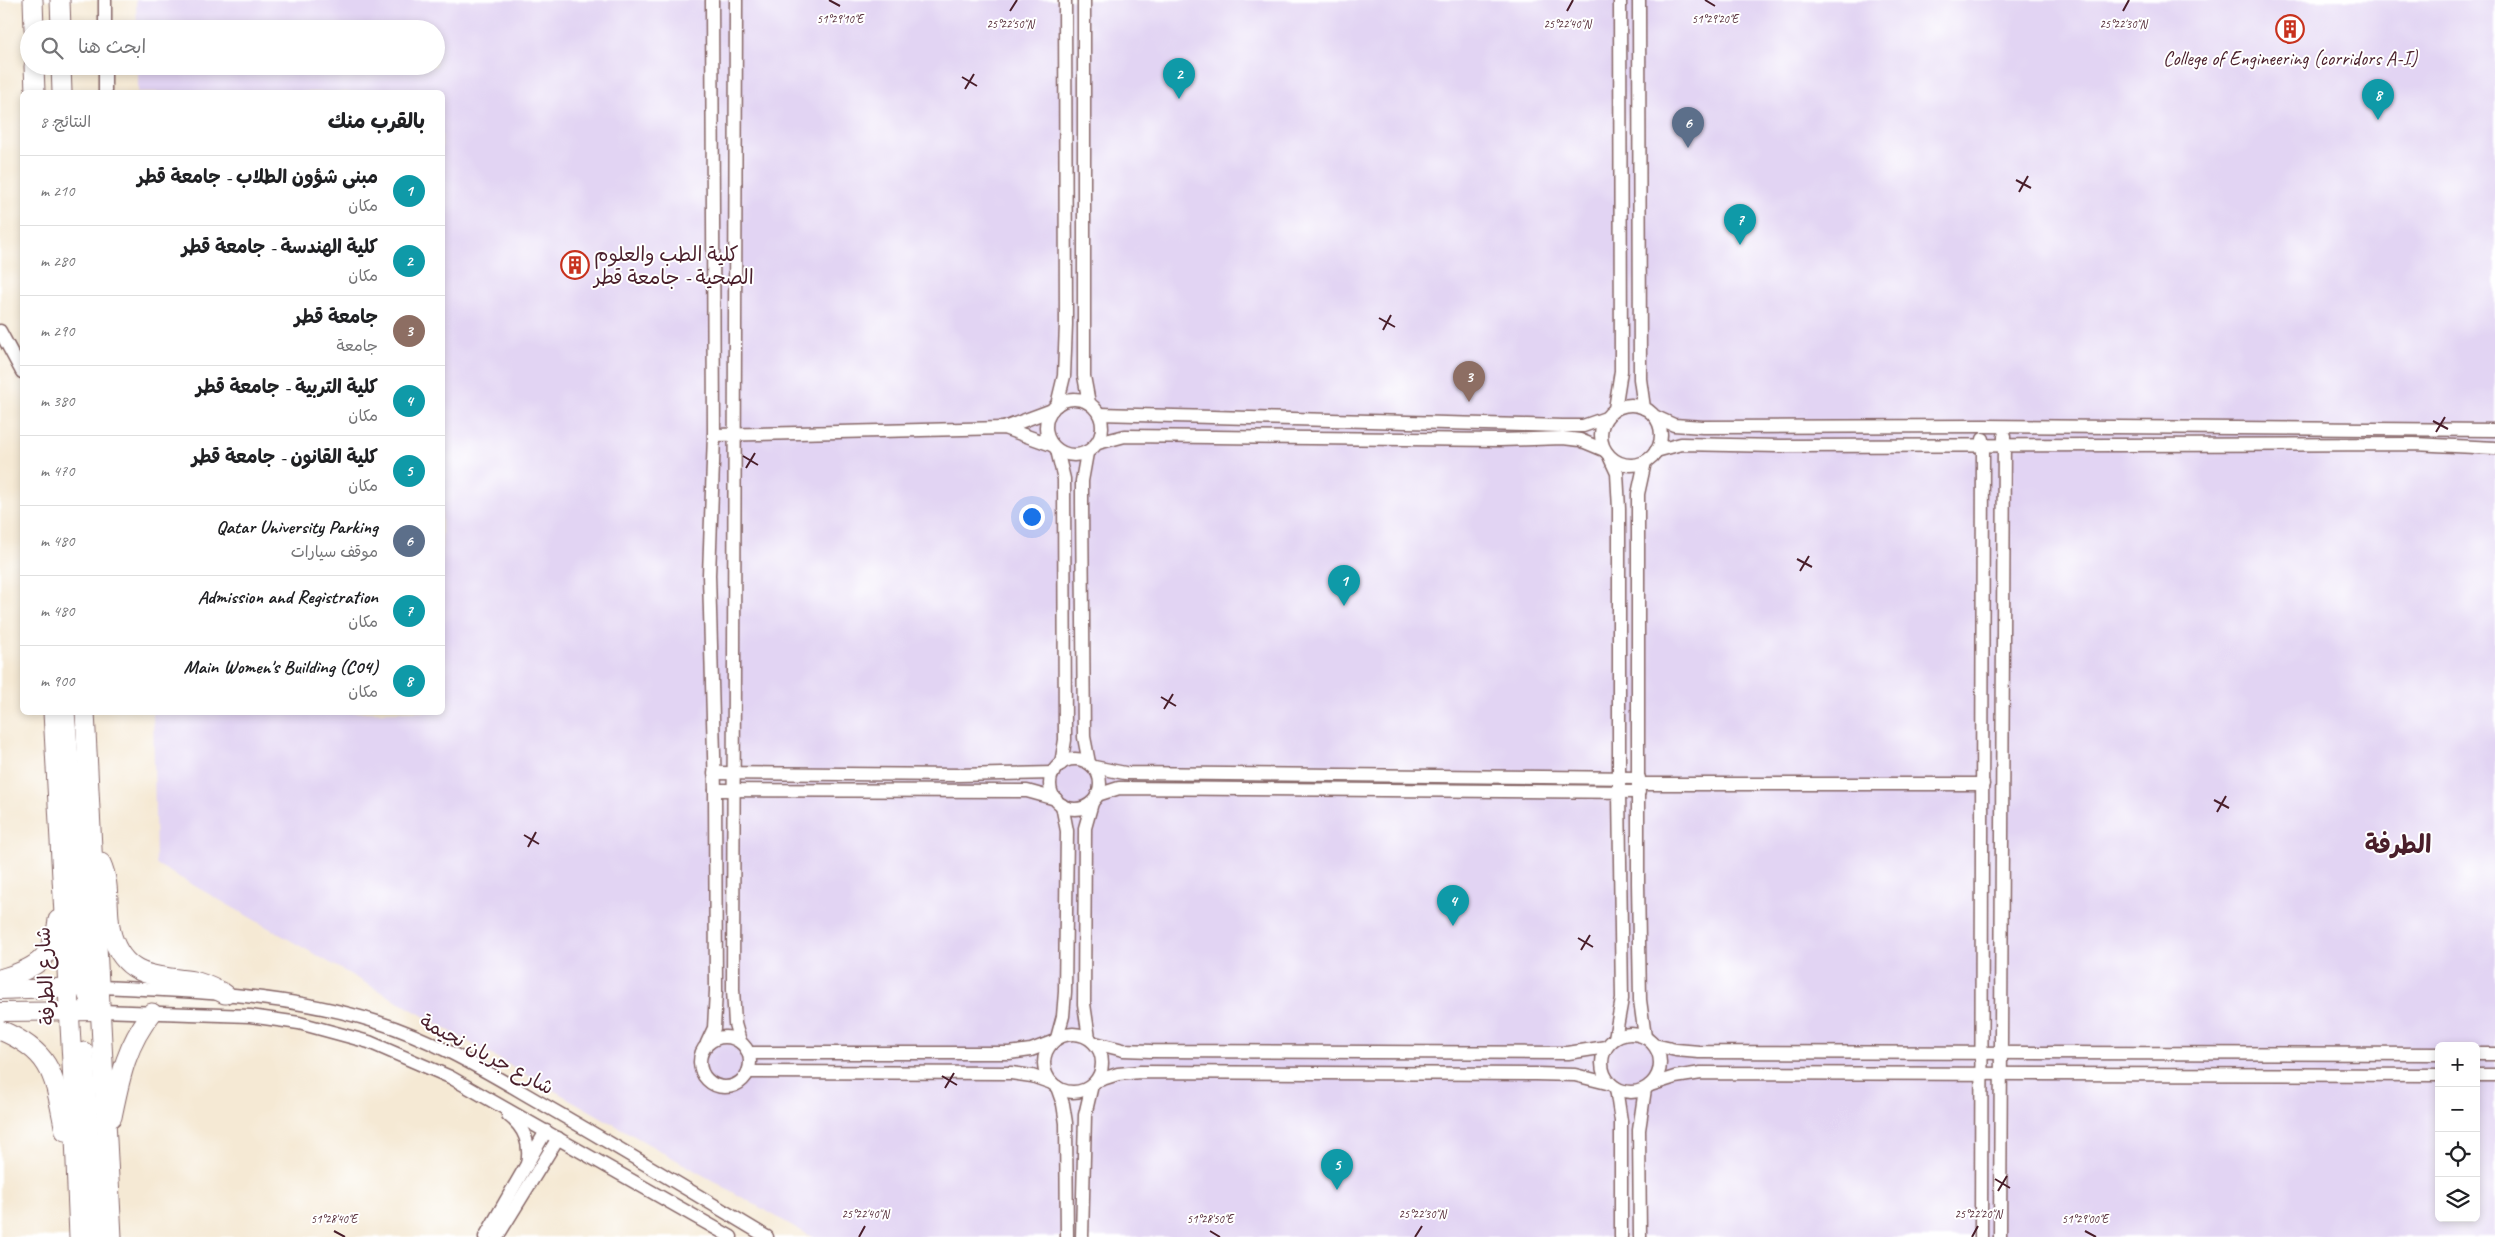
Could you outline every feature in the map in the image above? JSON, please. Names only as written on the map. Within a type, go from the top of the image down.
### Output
[{"type":"main road","points":[[33,0],[34,20]]},
{"type":"main road","points":[[60,0],[61,20]]},
{"type":"main road","points":[[34,75],[35,90]]},
{"type":"main road","points":[[62,75],[62,90]]},
{"type":"main road","name":"شارع الطرفة","points":[[52,715],[64,907],[84,987]]},
{"type":"main road","points":[[65,715],[78,866],[84,987],[90,1001],[101,1011],[112,1237]]},
{"type":"main road","points":[[85,715],[94,851],[84,987],[76,997],[75,1011],[94,1237]]},
{"type":"main road","points":[[94,851],[104,870],[109,888],[112,935],[126,961],[151,976],[199,982],[225,994]]},
{"type":"main road","points":[[0,979],[30,969],[43,958],[56,938],[58,920],[64,907]]},
{"type":"main road","points":[[0,990],[84,987]]},
{"type":"main road","name":"شارع الطرفة","points":[[75,1011],[76,1182],[79,1237]]},
{"type":"main road","points":[[0,1012],[101,1011]]},
{"type":"main road","points":[[107,1140],[130,1046],[137,1031],[152,1013]]},
{"type":"main road","points":[[0,1030],[26,1043],[43,1059],[52,1074],[58,1092],[76,1182]]},
{"type":"street","points":[[104,0],[105,20]]},
{"type":"street","points":[[712,0],[714,435],[709,575],[715,790],[716,991],[714,1028],[699,1061],[701,1071],[710,1082],[719,1086],[734,1086],[748,1072],[750,1063],[749,1053],[740,1041],[735,1024],[733,990],[736,0]]},
{"type":"street","points":[[1065,0],[1066,231],[1064,376],[1054,408],[1048,417],[1046,431],[1054,447],[1064,480],[1065,740],[1051,783],[1067,831],[1065,992],[1063,1016],[1055,1040],[1044,1060],[1046,1072],[1063,1104],[1066,1122],[1067,1234],[1082,1234],[1084,1115],[1102,1064],[1101,1053],[1092,1040],[1084,1004],[1086,819],[1094,799],[1099,778],[1091,765],[1084,736],[1082,503],[1087,452]]},
{"type":"street","points":[[1084,0],[1084,376],[1089,403]]},
{"type":"street","points":[[1620,0],[1621,383],[1600,434],[1607,454],[1617,473],[1619,493],[1619,792],[1622,999],[1611,1043],[1602,1066],[1613,1086],[1621,1113],[1621,1237]]},
{"type":"street","points":[[1639,0],[1640,379],[1649,412],[1661,433],[1656,451]]},
{"type":"street","points":[[105,75],[105,90]]},
{"type":"street","points":[[1065,181],[1072,184],[1083,183]]},
{"type":"street","points":[[713,231],[726,238],[735,234]]},
{"type":"street","points":[[1066,231],[1084,232]]},
{"type":"street","points":[[0,331],[20,368]]},
{"type":"street","points":[[714,435],[734,433],[1004,428],[1076,399],[1089,403],[1099,414],[1102,428],[1098,443]]},
{"type":"street","points":[[1099,414],[1579,426],[1630,405],[1674,425],[1705,427],[2005,426],[2495,430]]},
{"type":"street","points":[[1579,426],[1580,440]]},
{"type":"street","points":[[1867,445],[1868,426]]},
{"type":"street","points":[[1954,426],[1954,445]]},
{"type":"street","points":[[1981,1237],[1983,426]]},
{"type":"street","points":[[2000,1237],[2005,426]]},
{"type":"street","points":[[1704,444],[1705,427]]},
{"type":"street","points":[[1004,428],[1072,456],[1087,452],[1098,443],[1125,436],[1580,440],[1627,465],[1645,462]]},
{"type":"street","points":[[2414,428],[2414,444]]},
{"type":"street","points":[[1640,1237],[1640,1123],[1647,1087],[1660,1069],[1660,1056],[1650,1041],[1640,1000],[1638,494],[1645,462],[1656,451],[1681,444],[2414,444],[2495,448]]},
{"type":"street","points":[[1982,607],[2003,607]]},
{"type":"street","points":[[714,773],[958,775],[1057,768],[1078,759],[1091,765],[1125,773],[1619,778],[1639,784],[1983,786],[2002,777]]},
{"type":"street","points":[[857,774],[858,791]]},
{"type":"street","points":[[958,775],[959,790]]},
{"type":"street","points":[[1368,775],[1369,790]]},
{"type":"street","points":[[1474,791],[1476,776]]},
{"type":"street","points":[[715,790],[1026,791],[1077,809],[1119,788],[1619,792],[1639,784]]},
{"type":"street","points":[[1983,786],[2002,796]]},
{"type":"street","name":"شارع جريان نجيمة","points":[[84,987],[225,994],[349,1014],[424,1039],[547,1106],[768,1237]]},
{"type":"street","name":"شارع جريان نجيمة","points":[[101,1011],[234,1015],[299,1023],[369,1042],[450,1077],[731,1237]]},
{"type":"street","points":[[749,1053],[1009,1053],[1032,1050],[1071,1033],[1122,1050],[1160,1051],[1568,1053],[1611,1043],[1633,1034],[1676,1050],[1699,1052],[2435,1054]]},
{"type":"street","points":[[707,1043],[723,1036],[740,1041]]},
{"type":"street","points":[[2480,1054],[2495,1054]]},
{"type":"street","points":[[748,1072],[1011,1073],[1032,1076],[1075,1092],[1118,1074],[1140,1072],[1553,1074],[1587,1077],[1627,1092],[1675,1077],[1701,1073],[2435,1075]]},
{"type":"street","points":[[2480,1075],[2495,1075]]},
{"type":"street","points":[[450,1077],[464,1091],[509,1115],[520,1126],[528,1145],[526,1165]]},
{"type":"street","points":[[485,1237],[546,1131]]},
{"type":"street","points":[[497,1237],[558,1138]]},
{"type":"street","points":[[1621,1192],[1640,1191]]},
{"type":"street","points":[[1066,1197],[1082,1196]]},
{"type":"shaded area","points":[[136,0],[2495,0],[2495,1237],[812,1237],[156,864],[153,715],[445,715],[445,90],[138,90],[138,75],[445,75],[445,20],[137,20]]},
{"type":"place","name":"College of Engineering (corridors A-I)","points":[[2290,29]]},
{"type":"place","name":"كلية الهندسة - جامعة قطر","points":[[1179,99]]},
{"type":"place","name":"Main Women's Building (C04)","points":[[2378,120]]},
{"type":"place","name":"Qatar University Parking","points":[[1688,148]]},
{"type":"place","name":"Admission and Registration","points":[[1740,245]]},
{"type":"place","name":"كلية الطب والعلوم الصحية - جامعة قطر","points":[[575,265]]},
{"type":"place","name":"جامعة قطر","points":[[1469,402]]},
{"type":"place","name":"مبنى شؤون الطلاب - جامعة قطر","points":[[1344,606]]},
{"type":"place","name":"كلية التربية - جامعة قطر","points":[[1453,926]]},
{"type":"place","name":"كلية القانون - جامعة قطر","points":[[1337,1190]]},
{"type":"district","name":"الطرفة","points":[[2398,844]]}]
